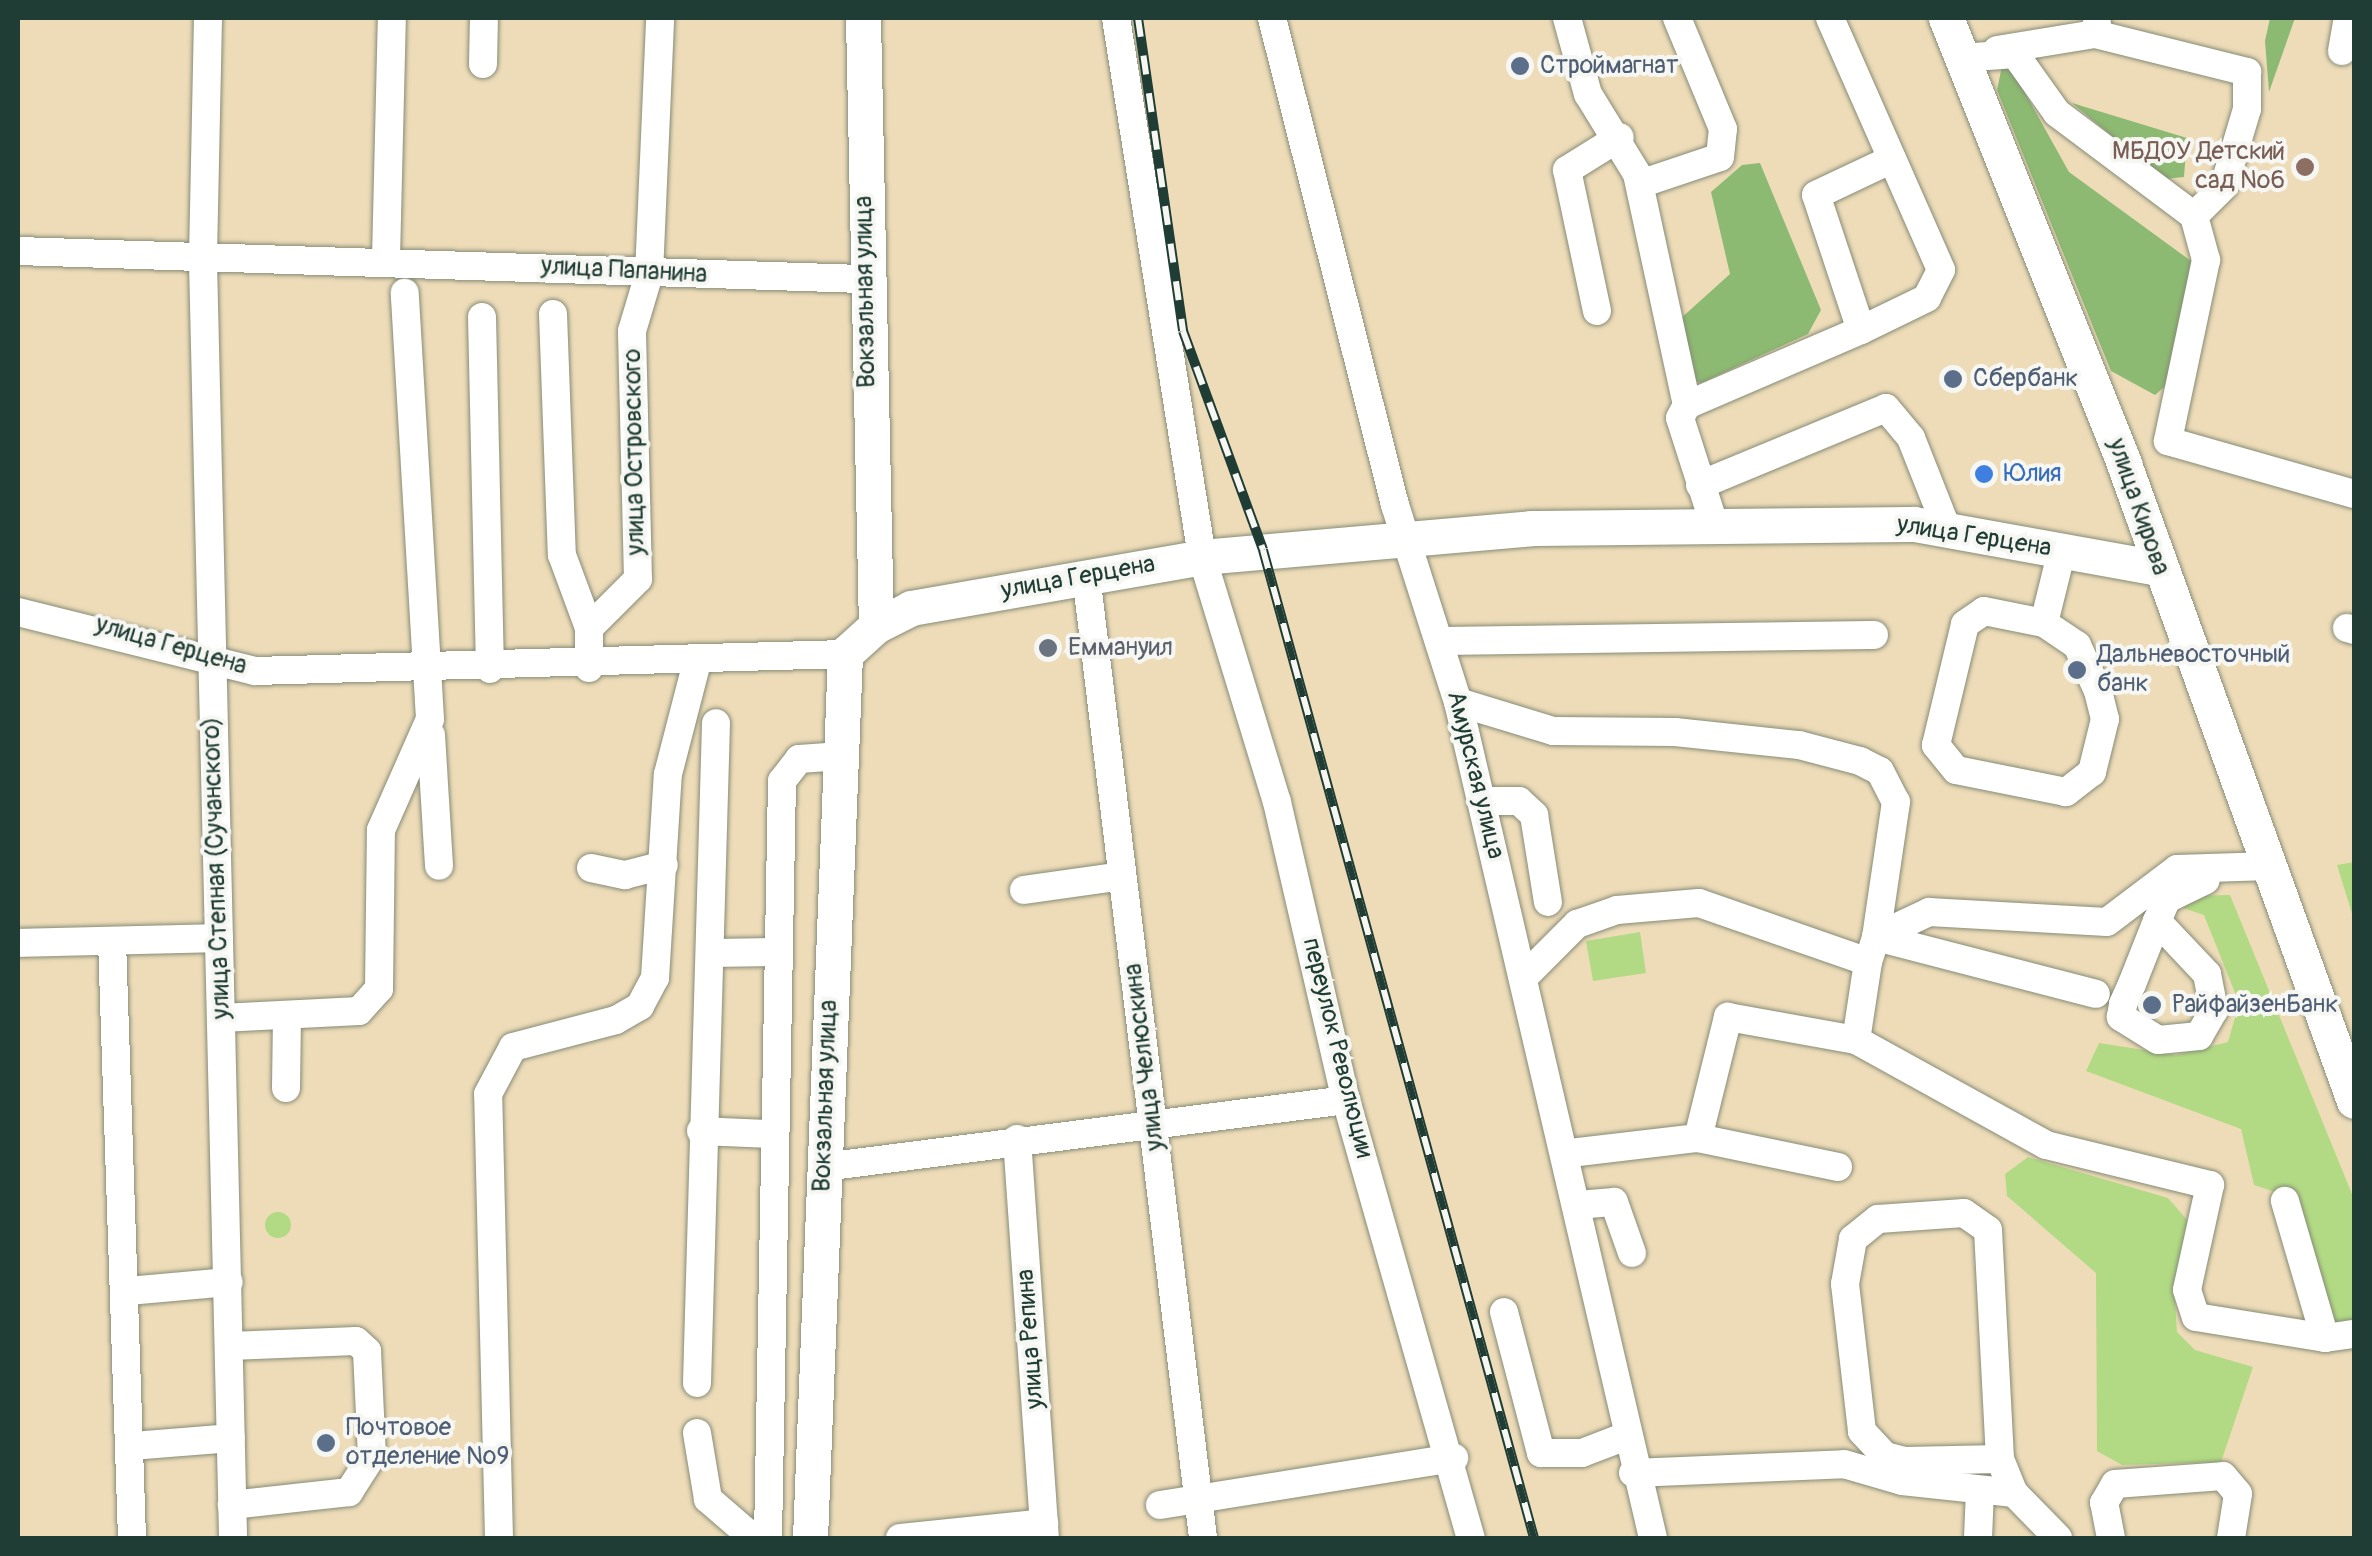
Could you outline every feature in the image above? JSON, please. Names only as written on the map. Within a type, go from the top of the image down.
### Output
[{"type":"main road","name":"Вокзальная улица","points":[[863,18],[863,279],[876,626]]},
{"type":"main road","name":"улица Кирова","points":[[1946,18],[2159,568],[2354,1100]]},
{"type":"main road","name":"улица Герцена","points":[[846,654],[876,626],[911,608],[1202,557],[1409,538],[1714,524],[1946,529],[2159,568]]},
{"type":"main road","name":"Вокзальная улица","points":[[810,1538],[838,756],[846,654]]},
{"type":"main road","points":[[2320,1001],[2354,1021]]},
{"type":"street","name":"улица Степная (Сучанского)","points":[[208,18],[203,262],[230,1282],[233,1538]]},
{"type":"street","points":[[386,258],[392,18]]},
{"type":"street","points":[[482,64],[484,18]]},
{"type":"street","name":"улица Островского","points":[[589,628],[638,579],[632,330],[649,274],[660,18]]},
{"type":"street","name":"переулок Революции","points":[[1116,18],[1202,557],[1278,802],[1346,1100],[1454,1458],[1471,1538]]},
{"type":"street","name":"Амурская улица","points":[[1272,18],[1409,538],[1458,702],[1570,1153],[1624,1437],[1653,1538]]},
{"type":"street","points":[[1567,18],[1588,94],[1620,138],[1640,184],[1687,405],[1681,428],[1714,524]]},
{"type":"street","points":[[1640,184],[1720,157],[1723,130],[1678,18]]},
{"type":"street","points":[[1687,405],[1927,298],[1940,280],[1830,18]]},
{"type":"street","points":[[2342,51],[2348,18]]},
{"type":"street","points":[[1961,58],[2096,28],[2247,72],[2247,109],[2224,186],[2194,216]]},
{"type":"street","points":[[1961,58],[2015,54],[2056,113],[2194,216],[2206,260],[2168,441],[2354,494]]},
{"type":"street","points":[[1597,311],[1567,170],[1620,138]]},
{"type":"street","points":[[1861,330],[1816,195],[1892,158]]},
{"type":"street","name":"улица Папанина","points":[[18,251],[203,262],[386,258],[649,274],[863,279]]},
{"type":"street","points":[[405,293],[438,866]]},
{"type":"street","points":[[553,314],[562,556],[589,628],[589,668]]},
{"type":"street","points":[[482,317],[490,669]]},
{"type":"street","points":[[1700,485],[1886,408],[1911,438],[1946,529]]},
{"type":"street","points":[[2044,623],[2062,550]]},
{"type":"street","name":"улица Челюскина","points":[[1086,575],[1203,1538]]},
{"type":"street","points":[[1984,611],[2044,623],[2076,644],[2098,691],[2105,719],[2092,772],[2066,792],[1956,770],[1936,745],[1965,624],[1984,611]]},
{"type":"street","name":"улица Герцена","points":[[18,612],[69,618],[256,671],[589,668],[846,654]]},
{"type":"street","points":[[1439,642],[1874,635]]},
{"type":"street","points":[[499,1538],[488,1094],[512,1047],[640,1006],[656,978],[673,742],[697,662]]},
{"type":"street","points":[[1458,702],[1536,729],[1799,744],[1880,770],[1896,802],[1856,1040]]},
{"type":"street","points":[[221,1018],[359,1010],[380,989],[378,846],[430,719]]},
{"type":"street","points":[[697,1383],[701,1131],[716,723]]},
{"type":"street","points":[[768,1538],[770,1134],[782,781],[799,759],[838,756]]},
{"type":"street","points":[[1482,800],[1519,801],[1534,815],[1548,902]]},
{"type":"street","points":[[591,868],[625,876],[664,865]]},
{"type":"street","points":[[2157,921],[2180,887],[2270,866]]},
{"type":"street","points":[[1872,949],[1909,917],[1966,910],[2107,922],[2176,869],[2270,866]]},
{"type":"street","points":[[1024,890],[1122,876]]},
{"type":"street","points":[[1525,976],[1595,914],[1683,903],[1872,949],[2096,994]]},
{"type":"street","points":[[18,943],[219,938]]},
{"type":"street","points":[[112,941],[128,1291],[132,1538]]},
{"type":"street","points":[[710,953],[776,952]]},
{"type":"street","points":[[286,1088],[287,1017]]},
{"type":"street","points":[[1698,1138],[1728,1017],[1856,1040],[2046,1145],[2210,1185],[2187,1290],[2196,1316],[2325,1338],[2354,1334]]},
{"type":"street","points":[[824,1167],[1152,1120],[1346,1100]]},
{"type":"street","points":[[701,1131],[770,1134]]},
{"type":"street","points":[[1570,1153],[1698,1138],[1838,1167]]},
{"type":"street","name":"улица Репина","points":[[1018,1139],[1045,1530]]},
{"type":"street","points":[[1578,1205],[1614,1202],[1632,1253]]},
{"type":"street","points":[[2285,1202],[2325,1338]]},
{"type":"street","points":[[2000,1459],[1905,1461],[1886,1456],[1862,1431],[1845,1284],[1854,1239],[1878,1219],[1964,1213],[1988,1230],[2000,1459],[2014,1494],[2058,1538]]},
{"type":"street","points":[[128,1291],[230,1282]]},
{"type":"street","points":[[1504,1312],[1541,1453],[1582,1453],[1624,1437]]},
{"type":"street","points":[[230,1346],[356,1341],[367,1351],[372,1456],[349,1492],[232,1505]]},
{"type":"street","points":[[697,1433],[708,1499],[753,1538]]},
{"type":"street","points":[[132,1446],[230,1438]]},
{"type":"street","points":[[1160,1506],[1454,1458]]},
{"type":"street","points":[[1633,1473],[1844,1464],[2014,1494]]},
{"type":"street","points":[[2111,1538],[2106,1489],[2224,1476],[2238,1494],[2231,1538]]},
{"type":"street","points":[[1978,1538],[1980,1491]]},
{"type":"street","points":[[900,1538],[1045,1530]]},
{"type":"green space","points":[[2270,18],[2295,18],[2269,92],[2265,41]]},
{"type":"green space","points":[[2002,66],[2010,66],[2069,172],[2191,261],[2170,382],[2155,395],[2111,371],[1997,90]]},
{"type":"green space","points":[[2072,103],[2187,138],[2184,177],[2164,179]]},
{"type":"green space","points":[[1760,163],[1821,310],[1808,334],[1701,383],[1689,378],[1679,320],[1730,274],[1711,192],[1742,165]]},
{"type":"green space","points":[[2354,862],[2354,920],[2337,865]]},
{"type":"green space","points":[[2230,895],[2354,1199],[2354,1323],[2331,1325],[2290,1197],[2254,1185],[2241,1129],[2086,1071],[2099,1043],[2176,1055],[2228,1042],[2239,1003],[2204,915],[2180,907],[2185,896]]},
{"type":"green space","points":[[1640,932],[1646,973],[1593,981],[1586,941]]},
{"type":"green space","points":[[2028,1157],[2168,1198],[2188,1221],[2174,1287],[2177,1332],[2195,1350],[2253,1367],[2221,1462],[2122,1465],[2097,1451],[2096,1273],[2007,1196],[2005,1174]]},
{"type":"green space","points":[[278,1212],[287,1216],[291,1225],[287,1234],[278,1238],[269,1234],[265,1225],[269,1216]]},
{"type":"railway","points":[[1138,18],[1183,331],[1263,550],[1534,1538]]},
{"type":"place","name":"Строймагнат","points":[[1520,66]]},
{"type":"place","name":"МБДОУ Детский сад №6","points":[[2305,167]]},
{"type":"place","name":"Сбербанк","points":[[1953,379]]},
{"type":"place","name":"Юлия","points":[[1984,474]]},
{"type":"place","name":"Еммануил","points":[[1048,648]]},
{"type":"place","name":"Дальневосточный банк","points":[[2077,670]]},
{"type":"place","name":"РайфайзенБанк","points":[[2152,1005]]},
{"type":"place","name":"Почтовое отделение №9","points":[[326,1443]]}]
